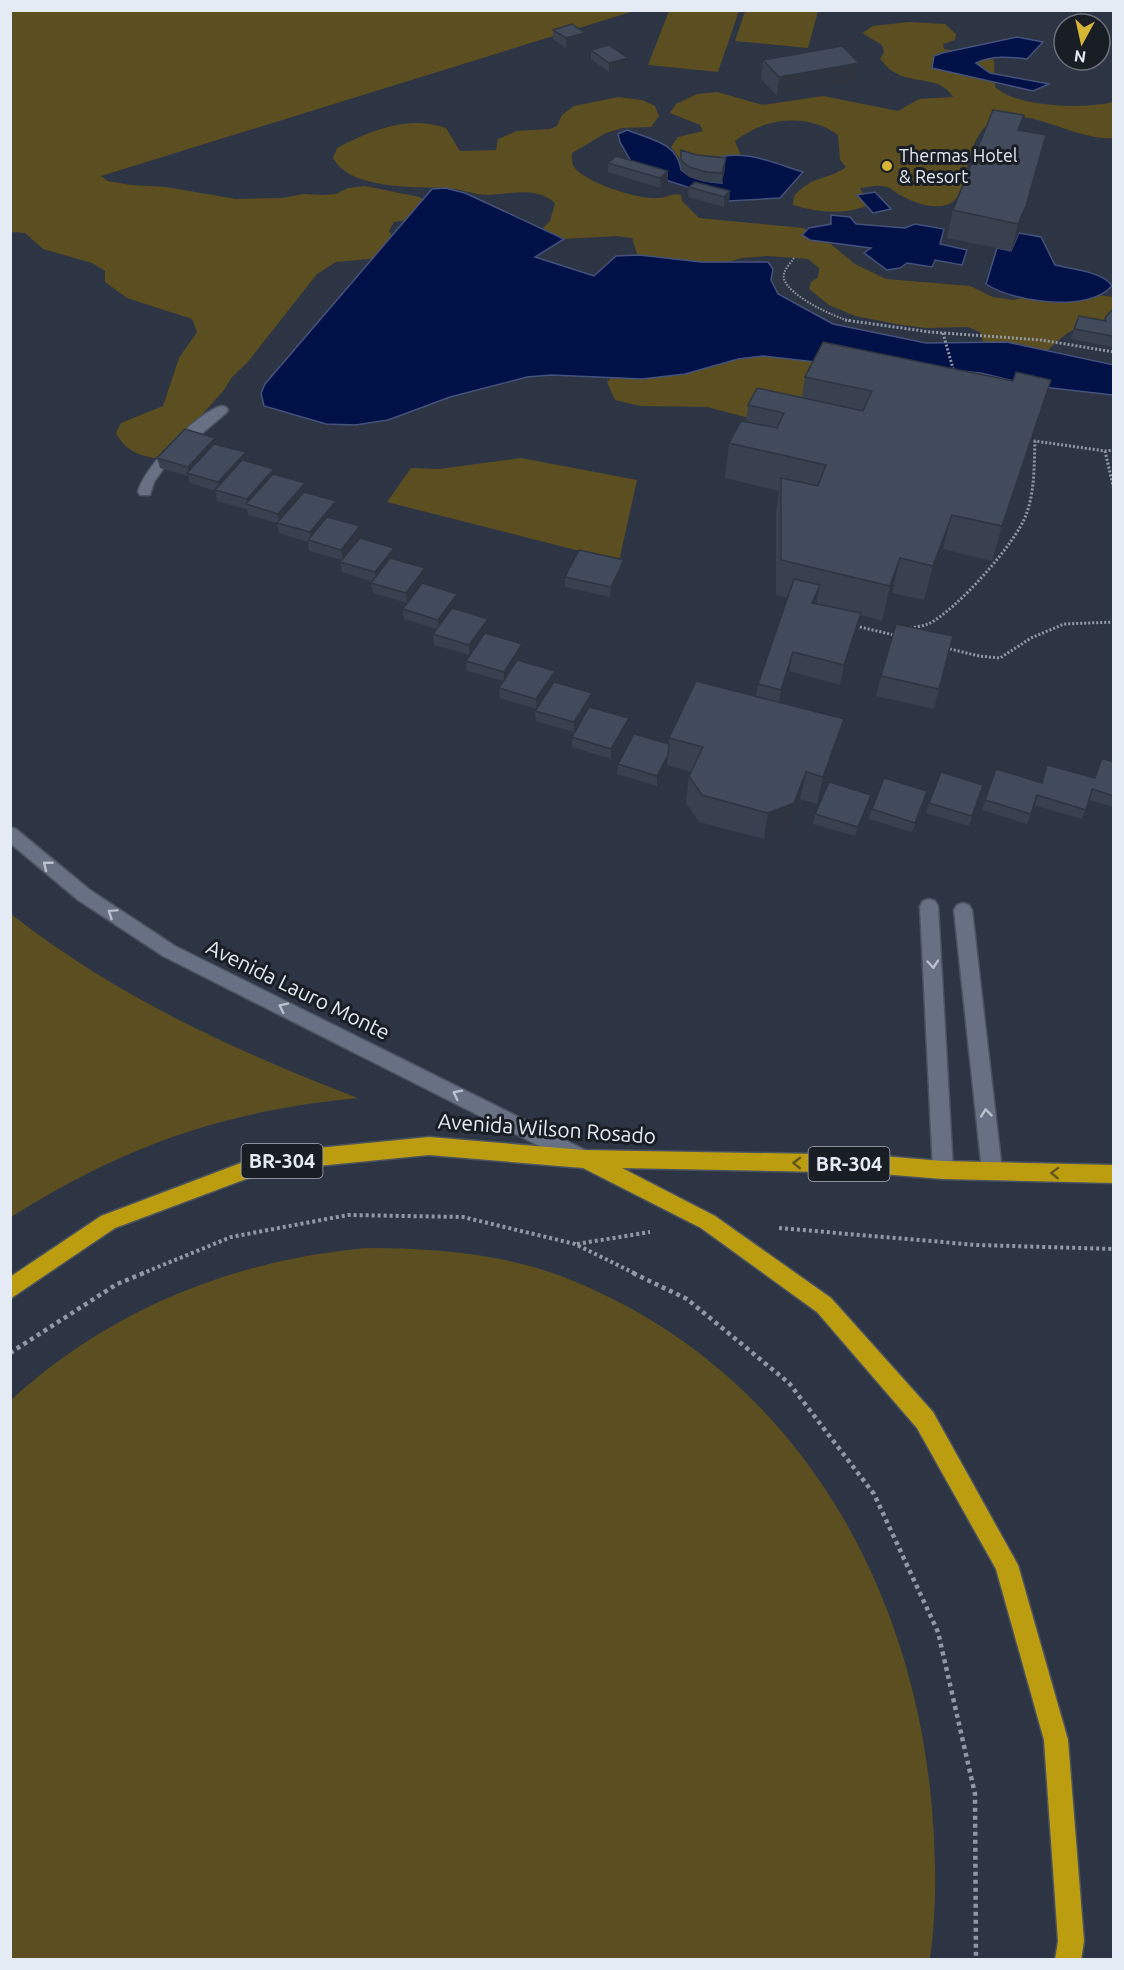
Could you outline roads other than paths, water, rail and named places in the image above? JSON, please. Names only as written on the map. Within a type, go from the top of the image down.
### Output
[{"type":"highway","name":"Avenida Wilson Rosado","points":[[10,1289],[108,1222],[267,1162],[429,1146],[584,1159],[868,1164],[942,1170],[1113,1174]]},
{"type":"highway","points":[[584,1159],[708,1222],[824,1305],[926,1420],[1006,1565],[1056,1740],[1071,1941],[1068,1959]]},
{"type":"street","points":[[145,492],[146,481],[175,448],[221,410]]},
{"type":"street","name":"Avenida Lauro Monte","points":[[10,833],[84,895],[169,951],[584,1159]]},
{"type":"street","points":[[928,906],[936,995],[936,1089],[942,1170]]},
{"type":"street","points":[[963,910],[992,1171]]},
{"type":"place","name":"Thermas Hotel & Resort","points":[[887,166]]}]
